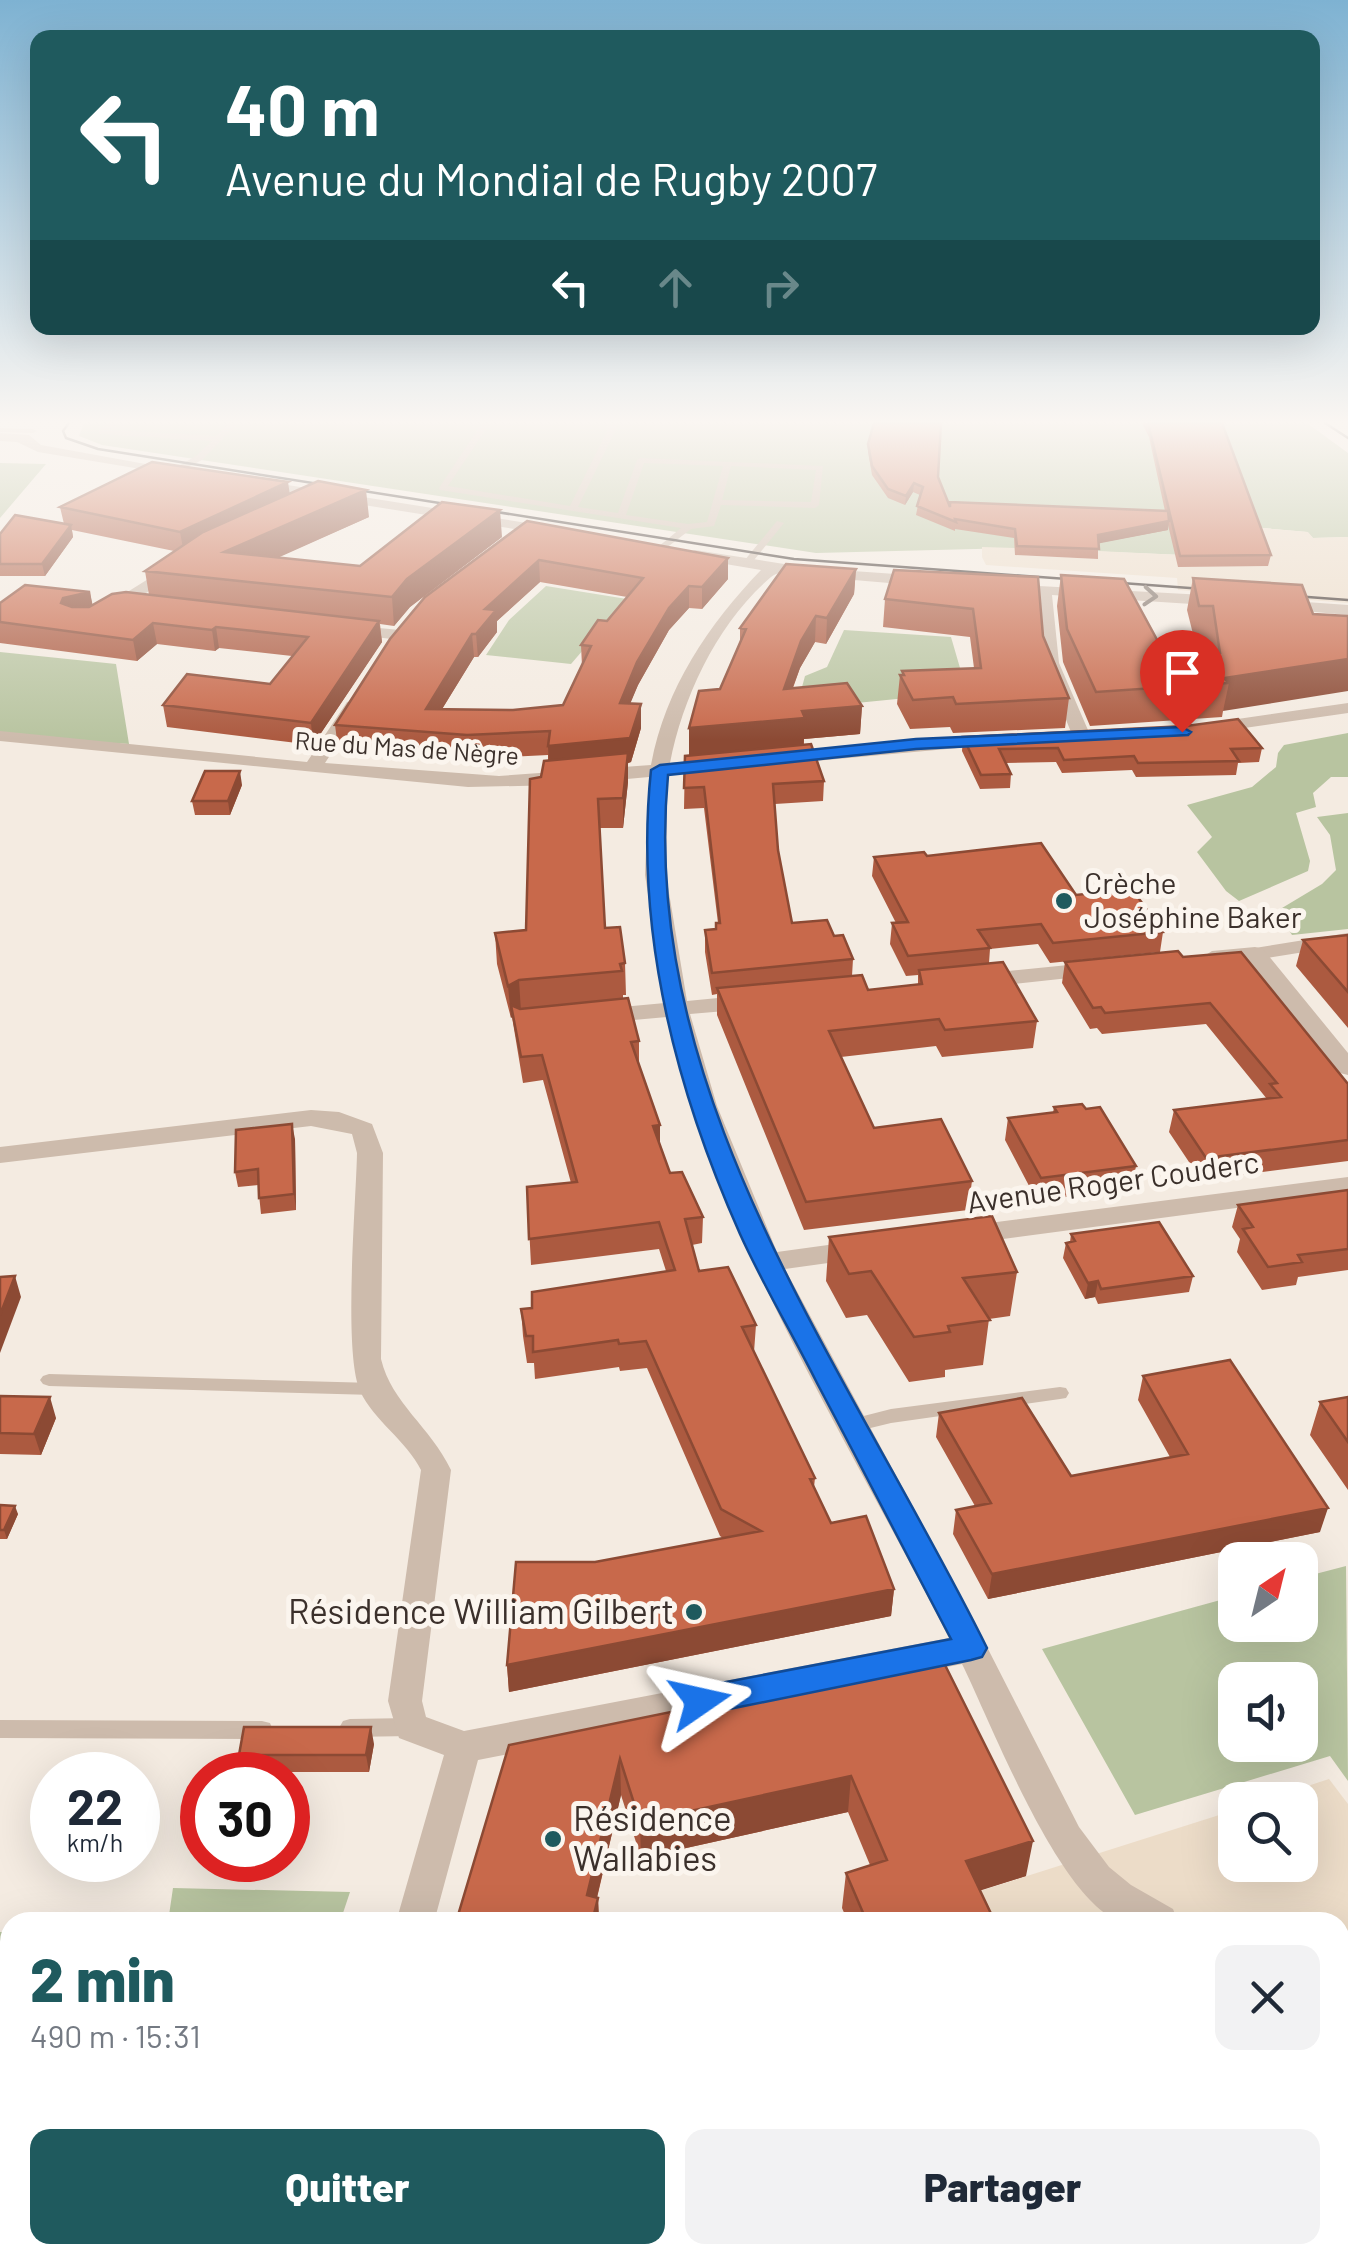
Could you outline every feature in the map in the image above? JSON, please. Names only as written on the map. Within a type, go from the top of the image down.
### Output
[{"type":"street","points":[[512,541],[529,529]]},
{"type":"street","points":[[540,529],[570,534]]},
{"type":"street","points":[[642,546],[772,567],[934,582]]},
{"type":"street","points":[[119,604],[187,561]]},
{"type":"street","points":[[772,567],[728,618],[697,663],[676,709],[660,770],[653,858],[674,1010],[712,1137],[767,1263],[971,1648],[1060,1827],[1098,1883],[1144,1912]]},
{"type":"street","points":[[989,585],[1233,602]]},
{"type":"street","points":[[1044,589],[1051,663],[1081,737]]},
{"type":"street","points":[[1252,603],[1348,610]]},
{"type":"street","points":[[119,604],[149,608]]},
{"type":"street","points":[[332,628],[404,629],[382,657]]},
{"type":"street","points":[[313,768],[362,692]]},
{"type":"street","points":[[1182,732],[1348,708]]},
{"type":"street","name":"Rue du Mas de Nègre","points":[[0,736],[129,744],[313,768],[528,782],[916,744],[1014,739]]},
{"type":"street","points":[[1198,960],[1348,939]]},
{"type":"street","points":[[1255,954],[1348,1068]]},
{"type":"street","points":[[948,984],[1121,967]]},
{"type":"street","points":[[578,1018],[774,1000]]},
{"type":"street","points":[[0,1155],[311,1118],[339,1120],[363,1129],[370,1153],[366,1359],[374,1389],[426,1449],[436,1470],[405,1701],[411,1727],[464,1747],[971,1648]]},
{"type":"street","name":"Avenue Roger Couderc","points":[[936,1240],[1348,1185]]},
{"type":"street","points":[[767,1263],[878,1248]]},
{"type":"street","points":[[417,1912],[464,1747]]},
{"type":"lane","points":[[661,549],[686,529]]},
{"type":"lane","points":[[747,563],[775,529]]},
{"type":"lane","points":[[104,614],[119,604]]},
{"type":"lane","points":[[49,1380],[374,1389]]},
{"type":"lane","points":[[854,1425],[891,1416],[1060,1392]]},
{"type":"lane","points":[[324,1729],[411,1727]]},
{"type":"lane","points":[[0,1729],[286,1730]]},
{"type":"green space","points":[[655,529],[1248,529],[1182,555],[1015,548],[816,553]]},
{"type":"green space","points":[[1270,529],[1348,529],[1348,537],[1313,538],[1307,532]]},
{"type":"green space","points":[[546,586],[627,599],[571,664],[486,655],[509,620]]},
{"type":"green space","points":[[844,630],[951,637],[967,692],[796,709],[805,676],[827,667]]},
{"type":"green space","points":[[0,652],[116,664],[129,744],[0,736]]},
{"type":"green space","points":[[1348,733],[1348,777],[1331,777],[1313,793],[1316,807],[1296,813],[1310,861],[1308,871],[1239,901],[1226,891],[1197,852],[1212,837],[1187,805],[1252,787],[1276,767],[1284,745]]},
{"type":"green space","points":[[1348,813],[1348,929],[1292,935],[1277,911],[1322,884],[1336,870],[1330,835],[1317,817]]},
{"type":"green space","points":[[1346,1566],[1348,1781],[1330,1756],[1318,1760],[1318,1662],[1218,1662],[1218,1762],[1310,1762],[1244,1782],[1218,1782],[1218,1790],[1135,1815],[1042,1649],[1218,1601],[1218,1642],[1318,1642],[1318,1573]]},
{"type":"green space","points":[[173,1888],[350,1892],[343,1912],[169,1912]]},
{"type":"shaded area","points":[[1247,529],[1308,532],[1313,538],[1348,537],[1348,603],[1178,590],[1177,578],[986,565],[982,547],[1015,548],[1016,555],[1097,559],[1097,551],[1182,555]]},
{"type":"shaded area","points":[[1329,1779],[1348,1804],[1348,1912],[968,1912],[961,1897],[1218,1815],[1218,1882],[1318,1882],[1318,1783]]},
{"type":"building","points":[[4,529],[68,529],[42,564],[0,564],[0,534]]},
{"type":"building","points":[[211,529],[278,529],[224,552],[360,566],[408,529],[475,529],[407,579],[392,597],[145,571]]},
{"type":"building","points":[[517,529],[568,529],[728,558],[702,587],[689,586],[669,608],[637,662],[620,703],[641,704],[630,738],[548,746],[550,731],[467,735],[335,725],[390,639],[425,597]],"holes":[[[539,560],[643,578],[607,621],[598,620],[581,645],[591,646],[563,705],[513,710],[426,709],[472,634],[496,610],[485,609]]]},
{"type":"building","points":[[1015,529],[1130,529],[1098,535],[1099,549],[1017,546]]},
{"type":"building","points":[[1173,529],[1261,529],[1271,555],[1180,556]]},
{"type":"building","points":[[786,564],[856,569],[827,618],[816,616],[801,641],[784,689],[847,683],[862,706],[802,711],[805,718],[689,728],[699,691],[720,689],[746,629],[740,628]]},
{"type":"building","points":[[894,570],[1038,577],[1043,636],[1069,698],[956,704],[953,697],[913,700],[900,675],[904,675],[902,671],[981,668],[973,609],[885,599]]},
{"type":"building","points":[[1061,575],[1124,579],[1167,658],[1220,653],[1213,606],[1199,606],[1193,578],[1302,585],[1313,614],[1348,616],[1348,659],[1224,678],[1229,683],[1096,692],[1067,629]]},
{"type":"building","points":[[25,585],[90,592],[63,598],[61,603],[72,607],[89,607],[112,594],[126,592],[379,621],[311,723],[163,705],[187,674],[270,684],[308,637],[153,623],[133,640],[0,622],[0,603]]},
{"type":"building","points":[[1238,719],[1262,748],[1231,749],[1239,761],[1138,763],[1134,756],[1064,760],[1058,748],[999,749],[1011,774],[981,775],[963,737],[1186,726]]},
{"type":"building","points":[[811,744],[824,781],[773,784],[778,850],[792,923],[827,920],[834,936],[843,935],[853,959],[712,973],[705,930],[716,929],[716,923],[720,923],[704,787],[684,788],[685,756]]},
{"type":"building","points":[[628,753],[623,798],[598,799],[605,928],[620,927],[625,963],[620,964],[622,971],[519,980],[508,986],[495,933],[526,930],[530,779],[541,777],[544,761]]},
{"type":"building","points":[[205,771],[240,771],[228,801],[192,801]]},
{"type":"building","points":[[1041,843],[1076,895],[1132,889],[1163,932],[1053,943],[1041,924],[978,930],[990,948],[908,956],[892,923],[908,922],[874,857],[924,852],[927,856]]},
{"type":"building","points":[[1348,935],[1348,992],[1303,940]]},
{"type":"building","points":[[1178,951],[1183,957],[1241,952],[1348,1084],[1348,1140],[1206,1158],[1174,1110],[1281,1097],[1270,1084],[1277,1083],[1210,1003],[1105,1013],[1101,1007],[1093,1008],[1065,962]]},
{"type":"building","points":[[1003,962],[1037,1021],[945,1030],[939,1019],[829,1031],[874,1128],[941,1119],[972,1181],[806,1202],[717,988],[862,975],[868,990],[922,984],[919,970]]},
{"type":"building","points":[[628,998],[639,1041],[631,1042],[660,1125],[653,1126],[670,1173],[682,1172],[703,1217],[685,1219],[699,1271],[728,1267],[756,1325],[742,1327],[815,1478],[810,1479],[831,1523],[866,1516],[894,1589],[507,1665],[516,1562],[595,1562],[761,1531],[721,1509],[646,1341],[619,1344],[618,1340],[533,1352],[533,1336],[526,1336],[521,1309],[532,1308],[532,1292],[675,1270],[659,1222],[529,1239],[527,1187],[577,1182],[542,1055],[521,1057],[511,1005],[520,1009]]},
{"type":"building","points":[[1082,1104],[1086,1109],[1100,1107],[1136,1166],[1041,1178],[1008,1118],[1057,1112],[1054,1107]]},
{"type":"building","points":[[292,1124],[294,1194],[259,1198],[258,1169],[235,1172],[236,1130]]},
{"type":"building","points":[[1348,1190],[1348,1249],[1298,1255],[1302,1262],[1268,1267],[1243,1229],[1253,1227],[1238,1205]]},
{"type":"building","points":[[992,1216],[1017,1272],[963,1278],[990,1320],[948,1326],[950,1332],[914,1337],[871,1271],[849,1274],[829,1237]]},
{"type":"building","points":[[1159,1222],[1193,1276],[1101,1289],[1098,1281],[1088,1283],[1066,1243],[1075,1241],[1071,1234]]},
{"type":"building","points":[[15,1276],[0,1315],[0,1277]]},
{"type":"building","points":[[1230,1360],[1328,1508],[992,1574],[956,1510],[991,1503],[939,1413],[1022,1398],[1071,1476],[1188,1454],[1143,1376]]},
{"type":"building","points":[[0,1396],[50,1397],[34,1434],[0,1433]]},
{"type":"building","points":[[1348,1397],[1348,1442],[1320,1402]]},
{"type":"building","points":[[0,1505],[15,1506],[4,1530],[0,1530]]},
{"type":"building","points":[[941,1657],[1033,1841],[966,1861],[990,1912],[863,1912],[846,1873],[887,1860],[851,1776],[640,1822],[620,1759],[587,1895],[598,1898],[594,1912],[459,1912],[509,1745]]},
{"type":"building","points":[[244,1727],[371,1727],[366,1755],[240,1752]]},
{"type":"tram line","points":[[602,529],[794,559],[1217,590]]},
{"type":"tram line","points":[[1281,595],[1348,600]]},
{"type":"place","name":"Crèche Joséphine Baker","points":[[1064,901]]},
{"type":"place","name":"Résidence William Gilbert","points":[[694,1612]]},
{"type":"place","name":"Résidence Wallabies","points":[[553,1839]]},
{"type":"route","points":[[700,1701],[971,1648],[753,1236],[712,1137],[670,994],[653,858],[660,770],[916,744],[1182,732]]}]
